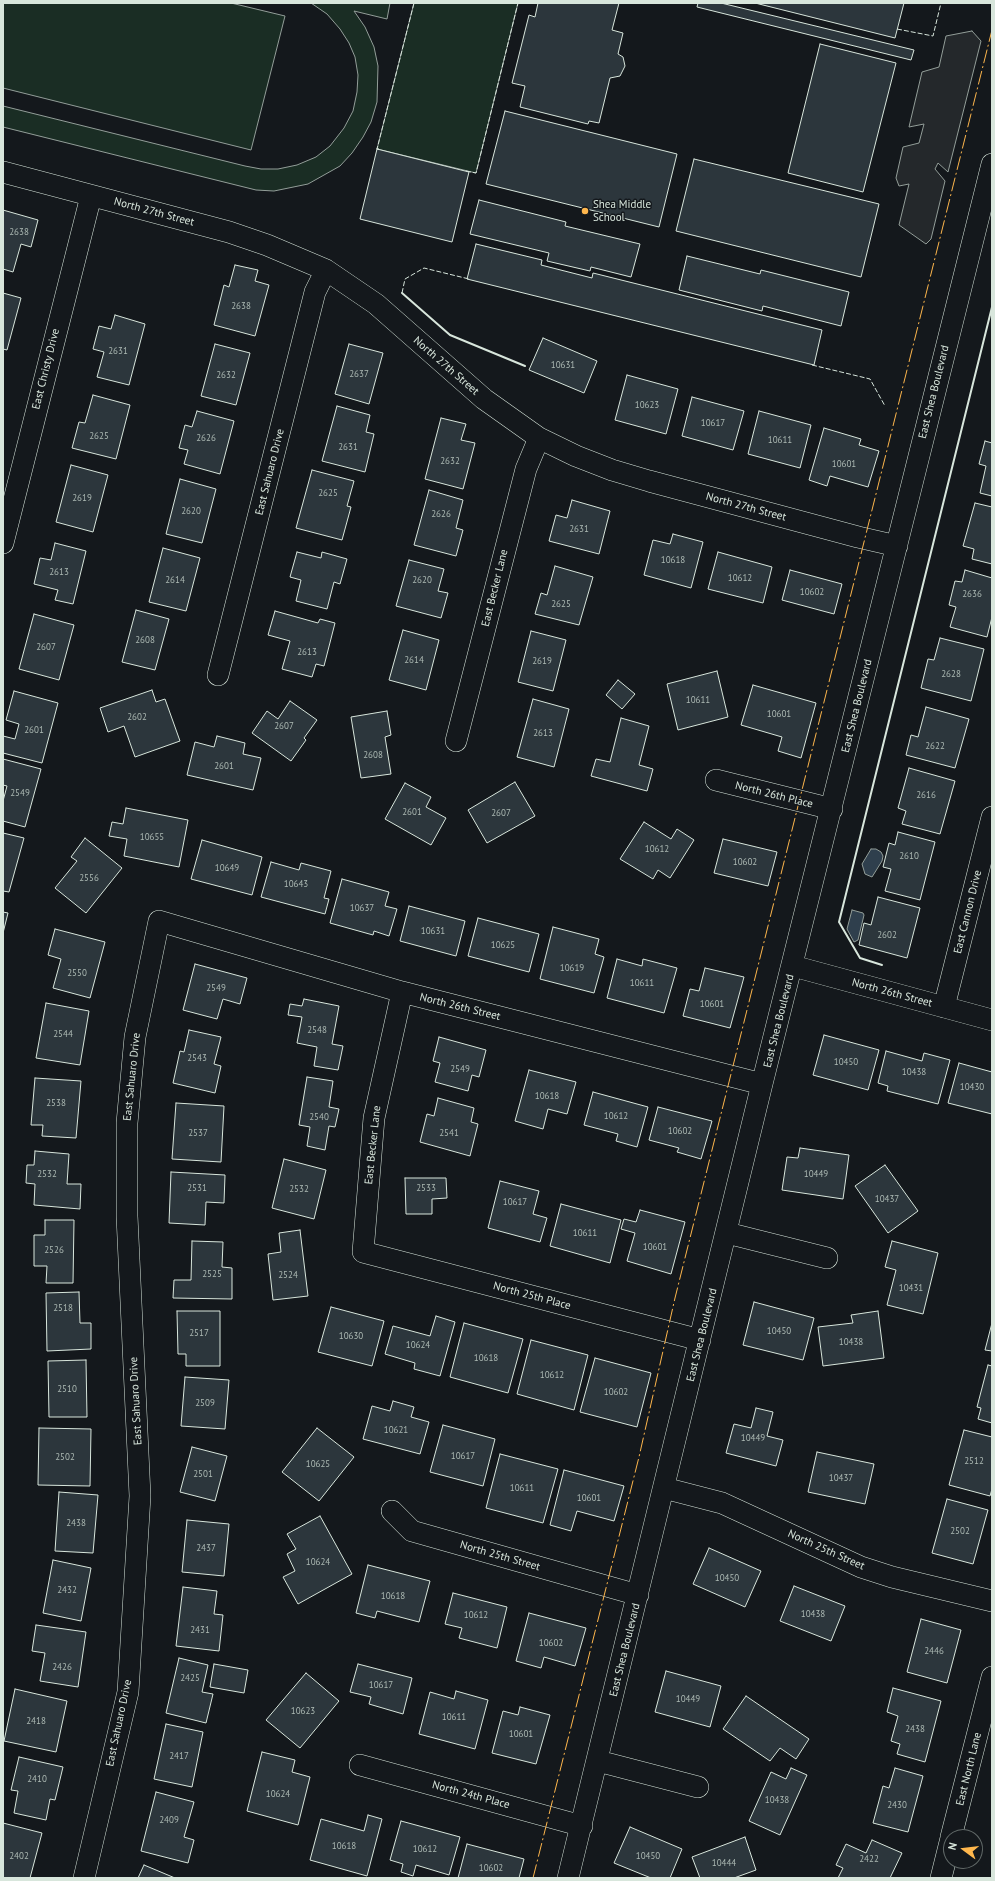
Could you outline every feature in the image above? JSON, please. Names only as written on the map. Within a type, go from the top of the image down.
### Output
[{"type":"street","name":"East Shea Boulevard","points":[[568,1878],[598,1761],[762,1084],[832,809],[992,164]]},
{"type":"street","name":"North 27th Street","points":[[3,172],[229,232],[267,245],[326,270],[376,304],[484,399],[539,438],[576,456],[612,470],[858,537],[897,546]]},
{"type":"street","name":"East Christy Drive","points":[[3,543],[91,196]]},
{"type":"street","name":"East Sahuaro Drive","points":[[218,675],[316,292],[326,270]]},
{"type":"street","name":"East Becker Lane","points":[[456,741],[526,469],[539,438]]},
{"type":"street","name":"North 26th Place","points":[[716,780],[832,809]]},
{"type":"street","name":"East Cannon Drive","points":[[944,1007],[992,817]]},
{"type":"street","name":"East Sahuaro Drive","points":[[84,1878],[128,1692],[140,1496],[127,1216],[127,1123],[136,1036],[159,921]]},
{"type":"street","name":"North 26th Street","points":[[159,921],[402,992],[762,1084]]},
{"type":"street","name":"North 26th Street","points":[[792,966],[992,1020]]},
{"type":"street","name":"East Becker Lane","points":[[363,1252],[374,1118],[402,992]]},
{"type":"street","points":[[727,1233],[827,1258]]},
{"type":"street","name":"North 25th Place","points":[[363,1252],[700,1340]]},
{"type":"street","name":"North 25th Street","points":[[664,1488],[722,1503],[861,1567],[879,1573],[992,1601]]},
{"type":"street","name":"North 25th Street","points":[[392,1510],[412,1531],[638,1595]]},
{"type":"street","name":"East North Lane","points":[[953,1829],[992,1678]]},
{"type":"street","points":[[598,1761],[698,1787]]},
{"type":"street","name":"North 24th Place","points":[[360,1765],[582,1826]]},
{"type":"green space","points":[[3,3],[231,3],[285,16],[251,150],[3,88]]},
{"type":"green space","points":[[311,3],[390,3],[387,19],[354,11],[365,27],[374,47],[378,66],[377,102],[371,122],[352,153],[340,166],[308,184],[274,191],[256,190],[3,127],[3,106],[245,166],[261,169],[278,169],[297,165],[316,157],[330,146],[344,128],[353,111],[357,92],[358,75],[355,57],[349,43],[340,29],[327,14]]},
{"type":"green space","points":[[414,3],[518,3],[476,173],[377,149]]},
{"type":"shaded area","points":[[972,31],[981,41],[948,172],[938,163],[935,169],[945,181],[931,239],[926,244],[899,225],[909,184],[899,186],[896,178],[903,147],[919,143],[924,124],[909,127],[922,72],[939,67],[946,36]]},
{"type":"water","points":[[871,849],[876,849],[881,852],[883,856],[882,861],[872,877],[865,874],[862,864]]},
{"type":"water","points":[[852,910],[863,913],[864,915],[858,940],[854,942],[847,929]]},
{"type":"building","points":[[538,3],[619,3],[612,30],[623,33],[618,54],[623,57],[625,66],[620,76],[610,78],[599,123],[589,121],[588,124],[520,107],[525,86],[512,83],[529,15],[535,17]]},
{"type":"building","points":[[698,3],[721,3],[914,50],[911,60],[697,7]]},
{"type":"building","points":[[755,3],[904,3],[895,38]]},
{"type":"building","points":[[820,44],[896,63],[863,192],[788,173]]},
{"type":"building","points":[[505,111],[677,154],[659,227],[486,184]]},
{"type":"building","points":[[377,149],[469,172],[452,242],[360,219]]},
{"type":"building","points":[[694,159],[879,204],[861,277],[676,231]]},
{"type":"building","points":[[479,200],[566,222],[565,226],[640,244],[631,277],[591,267],[590,271],[547,261],[549,253],[470,234]]},
{"type":"building","points":[[3,210],[38,220],[31,247],[21,244],[13,272],[3,269]]},
{"type":"building","points":[[476,244],[542,260],[541,265],[592,278],[593,273],[822,330],[814,365],[467,279]]},
{"type":"building","points":[[687,256],[760,274],[761,270],[849,292],[841,326],[763,306],[762,311],[679,290]]},
{"type":"building","points":[[235,265],[258,270],[255,281],[269,285],[255,336],[214,325],[224,285],[229,287]]},
{"type":"building","points":[[3,293],[21,298],[7,350],[3,349]]},
{"type":"building","points":[[115,315],[145,324],[129,385],[97,377],[104,352],[93,349],[99,326],[111,329]]},
{"type":"building","points":[[543,338],[597,361],[584,393],[529,370]]},
{"type":"building","points":[[215,344],[250,353],[236,405],[201,396]]},
{"type":"building","points":[[349,344],[383,353],[369,404],[335,394]]},
{"type":"building","points":[[627,375],[678,389],[666,434],[615,420]]},
{"type":"building","points":[[93,395],[130,405],[116,459],[72,448],[79,422],[85,423]]},
{"type":"building","points":[[692,397],[744,411],[733,450],[682,436]]},
{"type":"building","points":[[337,406],[370,415],[366,432],[374,434],[365,472],[322,461]]},
{"type":"building","points":[[197,411],[234,421],[220,474],[184,464],[188,450],[179,448],[185,425],[192,427]]},
{"type":"building","points":[[759,411],[811,425],[800,468],[748,454]]},
{"type":"building","points":[[441,418],[466,424],[461,440],[475,443],[463,489],[425,479]]},
{"type":"building","points":[[824,428],[861,439],[859,445],[879,451],[868,487],[830,476],[827,486],[809,480]]},
{"type":"building","points":[[985,441],[992,443],[992,496],[980,493],[986,466],[979,464]]},
{"type":"building","points":[[71,465],[108,475],[93,532],[56,522]]},
{"type":"building","points":[[312,470],[354,481],[347,506],[351,507],[342,540],[296,528]]},
{"type":"building","points":[[180,479],[216,489],[202,543],[166,534]]},
{"type":"building","points":[[429,490],[463,500],[456,528],[463,530],[456,556],[414,545]]},
{"type":"building","points":[[572,500],[610,511],[599,554],[549,541],[556,515],[567,518]]},
{"type":"building","points":[[975,503],[992,507],[992,564],[972,559],[974,549],[963,546]]},
{"type":"building","points":[[673,534],[703,542],[691,588],[644,575],[653,540],[670,544]]},
{"type":"building","points":[[55,543],[86,551],[73,604],[55,600],[58,590],[34,584],[40,558],[51,560]]},
{"type":"building","points":[[163,548],[200,558],[186,611],[149,602]]},
{"type":"building","points":[[297,552],[321,558],[322,552],[347,559],[340,584],[334,582],[327,609],[296,601],[301,580],[290,577]]},
{"type":"building","points":[[718,552],[772,567],[763,603],[708,589]]},
{"type":"building","points":[[409,560],[444,569],[438,591],[448,593],[441,618],[396,606]]},
{"type":"building","points":[[555,566],[593,577],[579,625],[535,614],[541,593],[547,595]]},
{"type":"building","points":[[790,570],[842,584],[834,614],[782,600]]},
{"type":"building","points":[[965,570],[992,578],[992,617],[987,637],[950,627],[956,607],[949,605],[955,581],[962,582]]},
{"type":"building","points":[[136,610],[169,619],[155,670],[122,662]]},
{"type":"building","points":[[275,611],[318,623],[320,619],[335,623],[324,666],[316,664],[312,677],[282,669],[290,641],[268,635]]},
{"type":"building","points":[[34,614],[74,625],[59,680],[19,669]]},
{"type":"building","points":[[403,630],[439,640],[426,690],[389,680]]},
{"type":"building","points":[[531,631],[566,640],[553,691],[518,682]]},
{"type":"building","points":[[940,638],[984,649],[971,701],[921,688],[928,659],[934,660]]},
{"type":"building","points":[[717,671],[728,717],[678,730],[667,684]]},
{"type":"building","points":[[618,680],[635,694],[622,709],[606,695]]},
{"type":"building","points":[[753,685],[816,703],[801,758],[778,751],[782,737],[741,725]]},
{"type":"building","points":[[152,690],[156,702],[165,699],[180,741],[135,757],[124,726],[108,732],[100,708]]},
{"type":"building","points":[[14,691],[58,703],[42,763],[3,753],[3,736],[15,739],[19,724],[6,720]]},
{"type":"building","points":[[533,699],[569,709],[554,767],[517,757]]},
{"type":"building","points":[[290,701],[317,720],[304,738],[306,740],[291,761],[252,733],[267,711],[278,719]]},
{"type":"building","points":[[926,707],[969,719],[955,768],[906,755],[911,735],[918,737]]},
{"type":"building","points":[[387,711],[391,735],[385,737],[391,774],[361,778],[351,717]]},
{"type":"building","points":[[621,718],[649,726],[639,765],[653,769],[647,791],[591,776],[596,759],[610,762]]},
{"type":"building","points":[[217,736],[245,743],[243,754],[261,758],[253,790],[187,775],[195,742],[214,747]]},
{"type":"building","points":[[3,759],[41,769],[25,827],[3,821],[3,801],[7,786],[3,785]]},
{"type":"building","points":[[909,768],[955,781],[940,834],[902,824],[906,811],[898,808]]},
{"type":"building","points":[[515,782],[535,816],[487,843],[468,810]]},
{"type":"building","points":[[405,783],[431,797],[426,807],[446,818],[431,845],[385,819]]},
{"type":"building","points":[[126,808],[188,820],[179,867],[124,856],[127,839],[109,836],[112,822],[123,824]]},
{"type":"building","points":[[644,822],[671,839],[677,829],[694,840],[670,878],[658,870],[653,879],[620,859]]},
{"type":"building","points":[[898,832],[935,842],[920,900],[885,891],[891,869],[883,867],[889,843],[895,845]]},
{"type":"building","points":[[3,833],[24,838],[9,892],[3,891]]},
{"type":"building","points":[[85,838],[122,868],[86,913],[55,888],[77,861],[71,857]]},
{"type":"building","points":[[723,839],[777,852],[768,886],[714,873]]},
{"type":"building","points":[[202,840],[262,857],[252,895],[191,879]]},
{"type":"building","points":[[271,862],[299,870],[301,863],[331,871],[324,898],[329,899],[325,914],[261,897]]},
{"type":"building","points":[[342,879],[389,892],[385,906],[397,909],[389,936],[374,931],[373,935],[330,923]]},
{"type":"building","points":[[878,897],[920,908],[907,958],[859,945],[864,923],[871,925]]},
{"type":"building","points":[[409,906],[465,921],[456,956],[400,941]]},
{"type":"building","points":[[3,912],[8,913],[3,933]]},
{"type":"building","points":[[478,918],[539,934],[529,972],[468,956]]},
{"type":"building","points":[[553,927],[599,939],[595,954],[604,957],[594,993],[540,979]]},
{"type":"building","points":[[55,929],[105,942],[90,998],[53,988],[61,959],[48,955]]},
{"type":"building","points":[[617,959],[642,966],[643,959],[677,968],[664,1013],[607,998]]},
{"type":"building","points":[[195,964],[247,978],[240,1004],[223,999],[217,1019],[183,1010]]},
{"type":"building","points":[[705,968],[744,977],[730,1028],[683,1016],[690,989],[699,991]]},
{"type":"building","points":[[304,999],[339,1006],[332,1044],[343,1046],[338,1070],[314,1066],[317,1047],[297,1043],[302,1017],[288,1015],[290,1004],[302,1006]]},
{"type":"building","points":[[46,1003],[89,1011],[80,1065],[36,1058]]},
{"type":"building","points":[[189,1030],[221,1037],[214,1064],[221,1066],[215,1093],[173,1083],[180,1051],[184,1052]]},
{"type":"building","points":[[824,1035],[879,1050],[868,1090],[813,1075]]},
{"type":"building","points":[[439,1037],[486,1050],[479,1077],[472,1075],[468,1091],[435,1082],[440,1063],[433,1061]]},
{"type":"building","points":[[886,1051],[922,1061],[924,1053],[950,1060],[938,1104],[887,1091],[888,1086],[878,1083]]},
{"type":"building","points":[[959,1063],[992,1072],[992,1114],[948,1103]]},
{"type":"building","points":[[529,1070],[576,1082],[567,1114],[548,1109],[543,1129],[515,1121]]},
{"type":"building","points":[[307,1077],[333,1081],[329,1107],[339,1109],[335,1127],[329,1126],[325,1150],[307,1146],[310,1127],[299,1125]]},
{"type":"building","points":[[35,1078],[81,1081],[76,1138],[42,1136],[43,1125],[31,1125]]},
{"type":"building","points":[[593,1092],[648,1107],[637,1147],[616,1141],[618,1134],[584,1125]]},
{"type":"building","points":[[438,1098],[474,1108],[471,1122],[478,1124],[470,1156],[420,1142],[427,1114],[434,1116]]},
{"type":"building","points":[[176,1103],[224,1106],[221,1162],[172,1159]]},
{"type":"building","points":[[658,1107],[712,1121],[701,1159],[677,1152],[679,1148],[649,1140]]},
{"type":"building","points":[[800,1148],[849,1155],[843,1199],[782,1190],[787,1157],[798,1158]]},
{"type":"building","points":[[35,1151],[69,1154],[67,1184],[81,1184],[80,1209],[34,1205],[35,1184],[26,1183],[27,1165],[34,1165]]},
{"type":"building","points":[[284,1159],[326,1170],[314,1219],[272,1208]]},
{"type":"building","points":[[885,1165],[918,1211],[888,1233],[855,1186]]},
{"type":"building","points":[[171,1172],[225,1175],[224,1203],[206,1202],[205,1225],[169,1223]]},
{"type":"building","points":[[405,1178],[446,1178],[447,1198],[432,1199],[432,1214],[406,1214]]},
{"type":"building","points":[[500,1181],[539,1191],[533,1214],[547,1218],[540,1242],[488,1228]]},
{"type":"building","points":[[561,1204],[621,1220],[610,1263],[550,1246]]},
{"type":"building","points":[[640,1210],[685,1222],[671,1274],[627,1261],[635,1233],[621,1229],[624,1219],[636,1222]]},
{"type":"building","points":[[45,1220],[74,1220],[73,1283],[46,1283],[47,1266],[34,1266],[34,1235],[45,1235]]},
{"type":"building","points":[[300,1230],[308,1296],[273,1300],[268,1254],[281,1252],[279,1233]]},
{"type":"building","points":[[192,1241],[223,1242],[222,1267],[232,1268],[232,1299],[173,1298],[174,1280],[191,1280]]},
{"type":"building","points":[[892,1241],[938,1253],[923,1314],[887,1305],[896,1270],[885,1267]]},
{"type":"building","points":[[79,1292],[80,1323],[91,1323],[91,1349],[47,1351],[46,1293]]},
{"type":"building","points":[[754,1302],[814,1318],[803,1360],[743,1345]]},
{"type":"building","points":[[331,1307],[384,1321],[372,1366],[318,1352]]},
{"type":"building","points":[[177,1311],[220,1311],[220,1366],[186,1366],[186,1354],[178,1354]]},
{"type":"building","points":[[878,1311],[884,1358],[823,1366],[818,1327],[853,1323],[851,1315]]},
{"type":"building","points":[[436,1316],[455,1322],[440,1376],[414,1369],[415,1363],[385,1354],[393,1326],[430,1336]]},
{"type":"building","points":[[464,1323],[523,1339],[508,1393],[450,1377]]},
{"type":"building","points":[[992,1323],[992,1351],[985,1350]]},
{"type":"building","points":[[531,1340],[588,1355],[574,1410],[517,1394]]},
{"type":"building","points":[[595,1358],[651,1373],[637,1427],[580,1412]]},
{"type":"building","points":[[86,1360],[87,1417],[49,1417],[48,1361]]},
{"type":"building","points":[[988,1365],[992,1366],[992,1423],[978,1419],[981,1408],[977,1407]]},
{"type":"building","points":[[185,1377],[229,1380],[225,1429],[181,1426]]},
{"type":"building","points":[[393,1401],[414,1407],[411,1417],[429,1422],[420,1454],[363,1439],[372,1406],[390,1411]]},
{"type":"building","points":[[756,1408],[773,1412],[767,1436],[783,1440],[776,1466],[726,1453],[734,1424],[751,1428]]},
{"type":"building","points":[[443,1425],[495,1439],[483,1486],[430,1472]]},
{"type":"building","points":[[39,1428],[91,1429],[90,1486],[38,1485]]},
{"type":"building","points":[[317,1428],[354,1457],[319,1501],[282,1472]]},
{"type":"building","points":[[964,1430],[992,1437],[992,1489],[990,1496],[949,1485]]},
{"type":"building","points":[[192,1447],[227,1456],[215,1501],[180,1492]]},
{"type":"building","points":[[817,1452],[874,1464],[865,1504],[808,1492]]},
{"type":"building","points":[[500,1454],[558,1469],[543,1523],[486,1508]]},
{"type":"building","points":[[564,1470],[624,1486],[614,1521],[577,1511],[571,1531],[550,1525]]},
{"type":"building","points":[[59,1492],[98,1495],[93,1553],[55,1551]]},
{"type":"building","points":[[947,1499],[988,1510],[973,1564],[932,1553]]},
{"type":"building","points":[[320,1516],[352,1574],[298,1604],[283,1577],[295,1571],[287,1554],[296,1549],[287,1534]]},
{"type":"building","points":[[187,1520],[229,1524],[224,1576],[182,1572]]},
{"type":"building","points":[[709,1548],[761,1571],[745,1607],[693,1584]]},
{"type":"building","points":[[53,1560],[91,1568],[81,1621],[43,1613]]},
{"type":"building","points":[[368,1565],[430,1581],[419,1622],[377,1611],[375,1618],[356,1613]]},
{"type":"building","points":[[794,1586],[845,1606],[831,1641],[780,1621]]},
{"type":"building","points":[[183,1587],[217,1591],[214,1614],[223,1615],[219,1651],[176,1646]]},
{"type":"building","points":[[453,1593],[507,1607],[497,1648],[459,1638],[462,1628],[445,1624]]},
{"type":"building","points":[[529,1613],[586,1628],[575,1666],[544,1657],[541,1668],[516,1661]]},
{"type":"building","points":[[921,1619],[961,1630],[947,1683],[907,1672]]},
{"type":"building","points":[[36,1625],[86,1632],[78,1687],[40,1681],[45,1653],[32,1651]]},
{"type":"building","points":[[179,1658],[208,1665],[202,1692],[213,1694],[206,1723],[166,1713]]},
{"type":"building","points":[[214,1664],[248,1670],[244,1693],[210,1687]]},
{"type":"building","points":[[358,1664],[412,1678],[403,1714],[369,1704],[371,1697],[350,1692]]},
{"type":"building","points":[[666,1671],[721,1686],[710,1727],[655,1712]]},
{"type":"building","points":[[306,1673],[339,1701],[300,1748],[266,1720]]},
{"type":"building","points":[[893,1688],[941,1701],[925,1762],[897,1754],[900,1744],[891,1741],[898,1716],[887,1712]]},
{"type":"building","points":[[15,1689],[67,1701],[56,1752],[4,1741]]},
{"type":"building","points":[[456,1691],[488,1700],[475,1749],[419,1734],[430,1692],[454,1699]]},
{"type":"building","points":[[746,1696],[809,1739],[796,1759],[780,1748],[770,1761],[723,1729]]},
{"type":"building","points":[[520,1707],[550,1715],[536,1764],[492,1753],[503,1711],[518,1715]]},
{"type":"building","points":[[166,1724],[203,1732],[192,1787],[154,1779]]},
{"type":"building","points":[[262,1752],[295,1760],[292,1772],[310,1777],[298,1825],[247,1811]]},
{"type":"building","points":[[19,1757],[63,1767],[55,1800],[50,1799],[46,1820],[14,1813],[18,1791],[11,1790]]},
{"type":"building","points":[[791,1768],[807,1775],[780,1835],[749,1821],[771,1772],[786,1779]]},
{"type":"building","points":[[895,1768],[923,1776],[908,1832],[873,1823],[883,1786],[889,1788]]},
{"type":"building","points":[[156,1792],[194,1802],[184,1837],[194,1840],[188,1863],[141,1851]]},
{"type":"building","points":[[368,1815],[382,1819],[367,1876],[310,1860],[321,1819],[364,1831]]},
{"type":"building","points":[[401,1821],[460,1837],[449,1875],[416,1865],[413,1876],[401,1872],[403,1864],[390,1860]]},
{"type":"building","points":[[3,1823],[42,1833],[30,1878],[3,1878]]},
{"type":"building","points":[[630,1827],[682,1849],[670,1878],[651,1878],[614,1863]]},
{"type":"building","points":[[745,1837],[756,1870],[734,1878],[700,1878],[692,1857]]},
{"type":"building","points":[[872,1840],[902,1853],[890,1878],[838,1878],[843,1868],[836,1865],[846,1844],[866,1853]]},
{"type":"building","points":[[467,1844],[524,1859],[519,1878],[458,1878]]},
{"type":"building","points":[[144,1865],[175,1878],[138,1878]]},
{"type":"fence","points":[[379,149],[377,149],[414,3]]},
{"type":"fence","points":[[466,171],[476,173],[518,3]]},
{"type":"fence","points":[[897,29],[933,36],[941,3]]},
{"type":"fence","points":[[402,293],[405,279],[424,268],[469,279]]},
{"type":"fence","points":[[812,365],[870,379],[885,406]]},
{"type":"wall","points":[[402,293],[450,335],[525,366]]},
{"type":"wall","points":[[882,965],[860,958],[839,922],[992,307]]},
{"type":"power","points":[[533,1878],[639,1457],[675,1298],[992,30]]},
{"type":"place","name":"Shea Middle School","points":[[585,211]]}]
